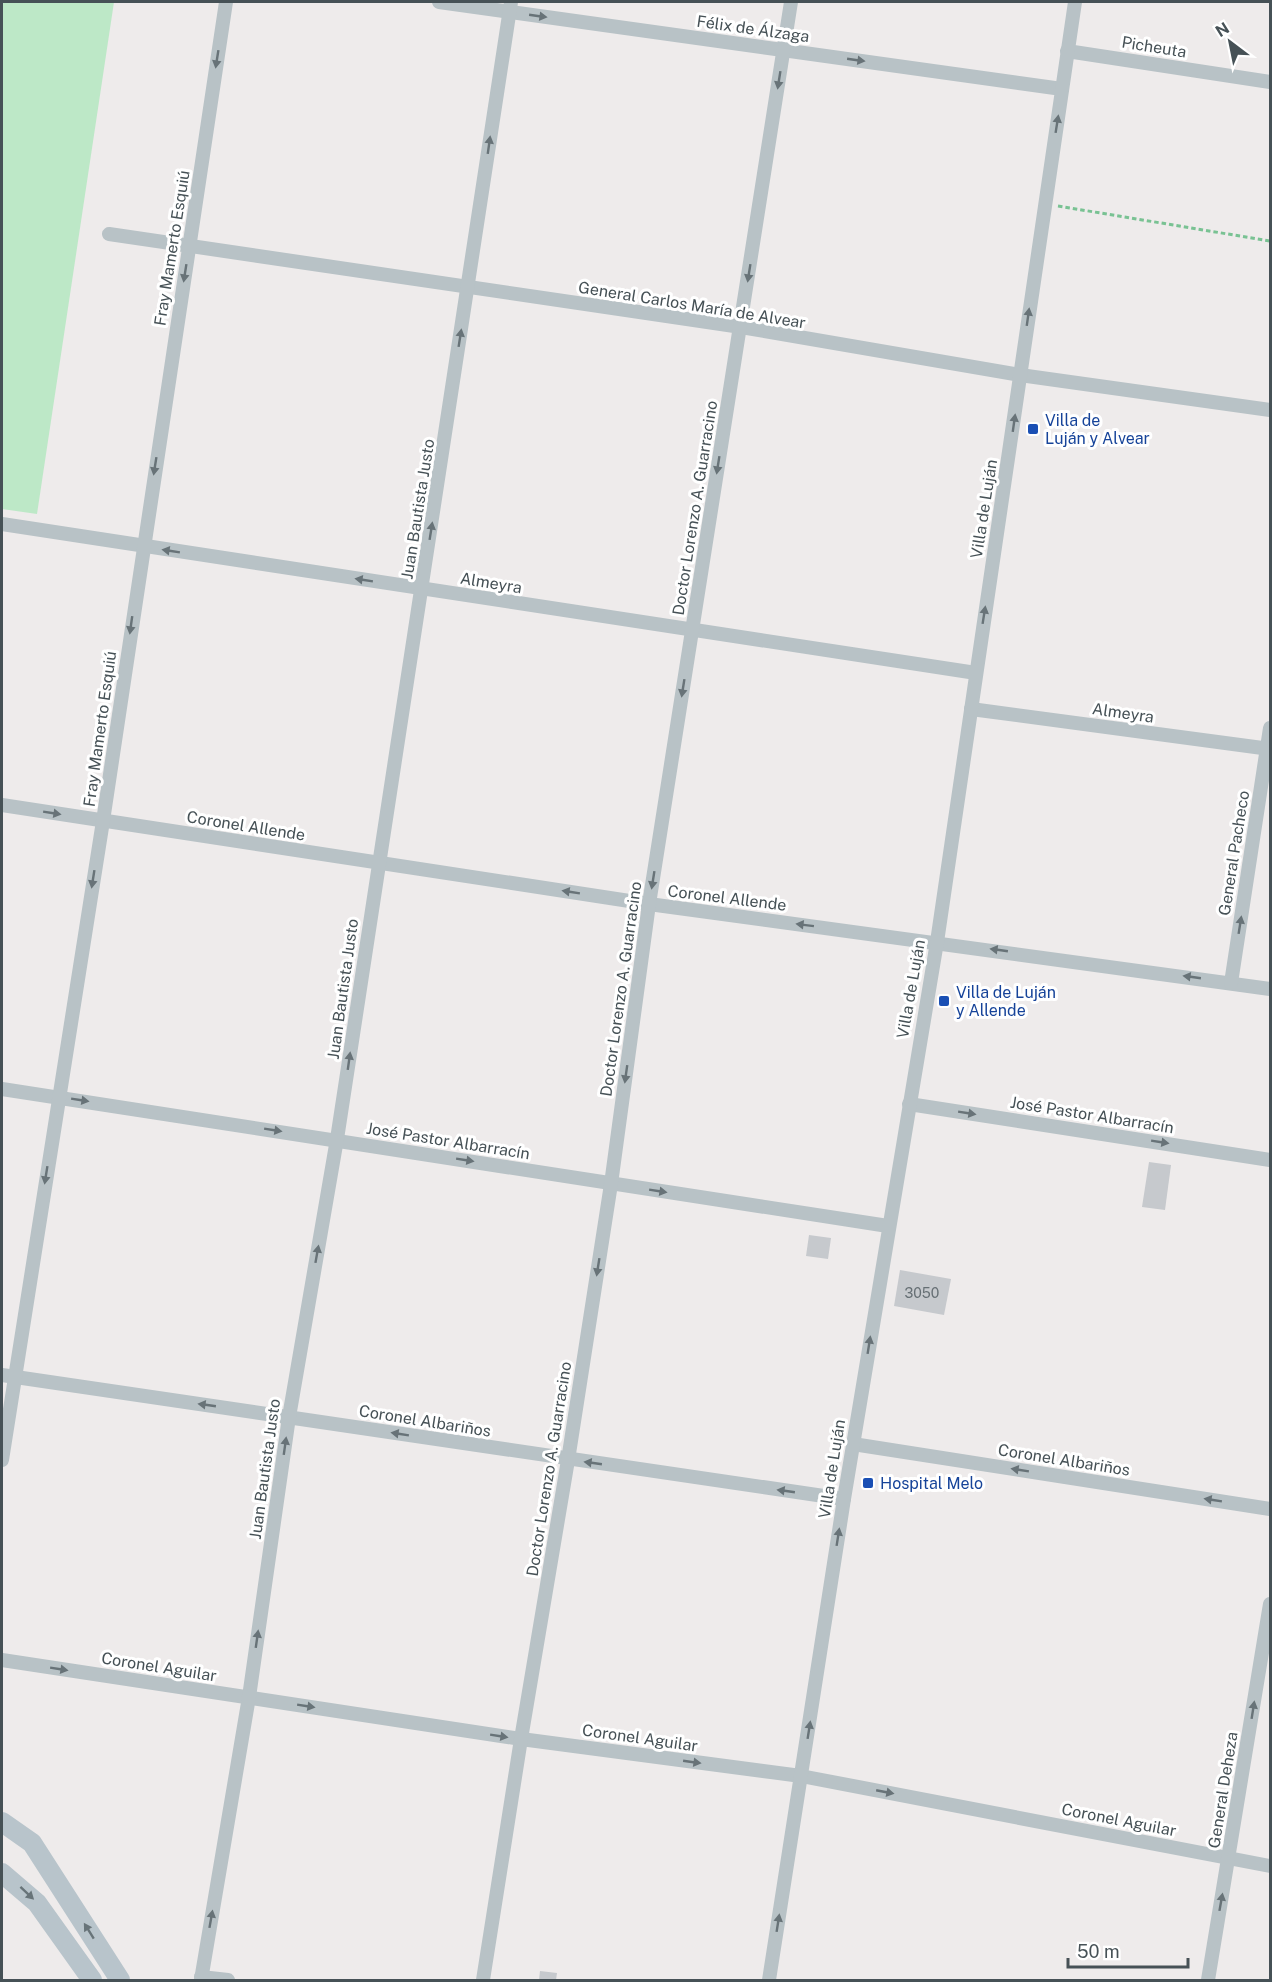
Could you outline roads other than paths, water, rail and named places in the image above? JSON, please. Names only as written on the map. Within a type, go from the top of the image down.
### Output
[{"type":"main road","points":[[2,1822],[32,1843],[120,1980]]},
{"type":"main road","points":[[2,1873],[37,1903],[92,1980]]},
{"type":"street","name":"Fray Mamerto Esquiú","points":[[2,1460],[8,1376],[58,1097],[103,821],[226,2]]},
{"type":"street","name":"Félix de Álzaga","points":[[439,2],[510,7],[784,50],[1062,89]]},
{"type":"street","name":"Doctor Lorenzo A. Guarracino","points":[[483,1980],[611,1184],[649,904],[791,2]]},
{"type":"street","name":"Villa de Luján","points":[[769,1980],[888,1226],[937,942],[1075,2]]},
{"type":"street","name":"Juan Bautista Justo","points":[[201,1979],[249,1697],[289,1417],[338,1139],[378,863],[510,7]]},
{"type":"street","name":"Picheuta","points":[[1067,51],[1270,82]]},
{"type":"street","name":"General Carlos María de Alvear","points":[[109,234],[741,327],[1020,375],[1270,410]]},
{"type":"street","name":"Almeyra","points":[[2,524],[976,673]]},
{"type":"street","name":"Almeyra","points":[[972,709],[1269,749]]},
{"type":"street","name":"General Pacheco","points":[[1231,982],[1269,749],[1270,728]]},
{"type":"street","name":"Coronel Allende","points":[[2,806],[649,904],[1270,989]]},
{"type":"street","name":"José Pastor Albarracín","points":[[2,1089],[338,1139],[888,1226]]},
{"type":"street","name":"José Pastor Albarracín","points":[[909,1104],[1270,1160]]},
{"type":"street","name":"Coronel Albariños","points":[[8,1376],[844,1499]]},
{"type":"street","name":"Coronel Albariños","points":[[853,1444],[1270,1509]]},
{"type":"street","name":"General Deheza","points":[[1208,1980],[1270,1604]]},
{"type":"street","name":"Coronel Aguilar","points":[[2,1660],[521,1739],[801,1776],[1270,1866]]},
{"type":"street","points":[[201,1979],[228,1980]]},
{"type":"place","name":"Villa de Luján y Alvear","points":[[1033,429]]},
{"type":"place","name":"Villa de Luján y Allende","points":[[944,1001]]},
{"type":"place","name":"Hospital Melo","points":[[868,1483]]}]
